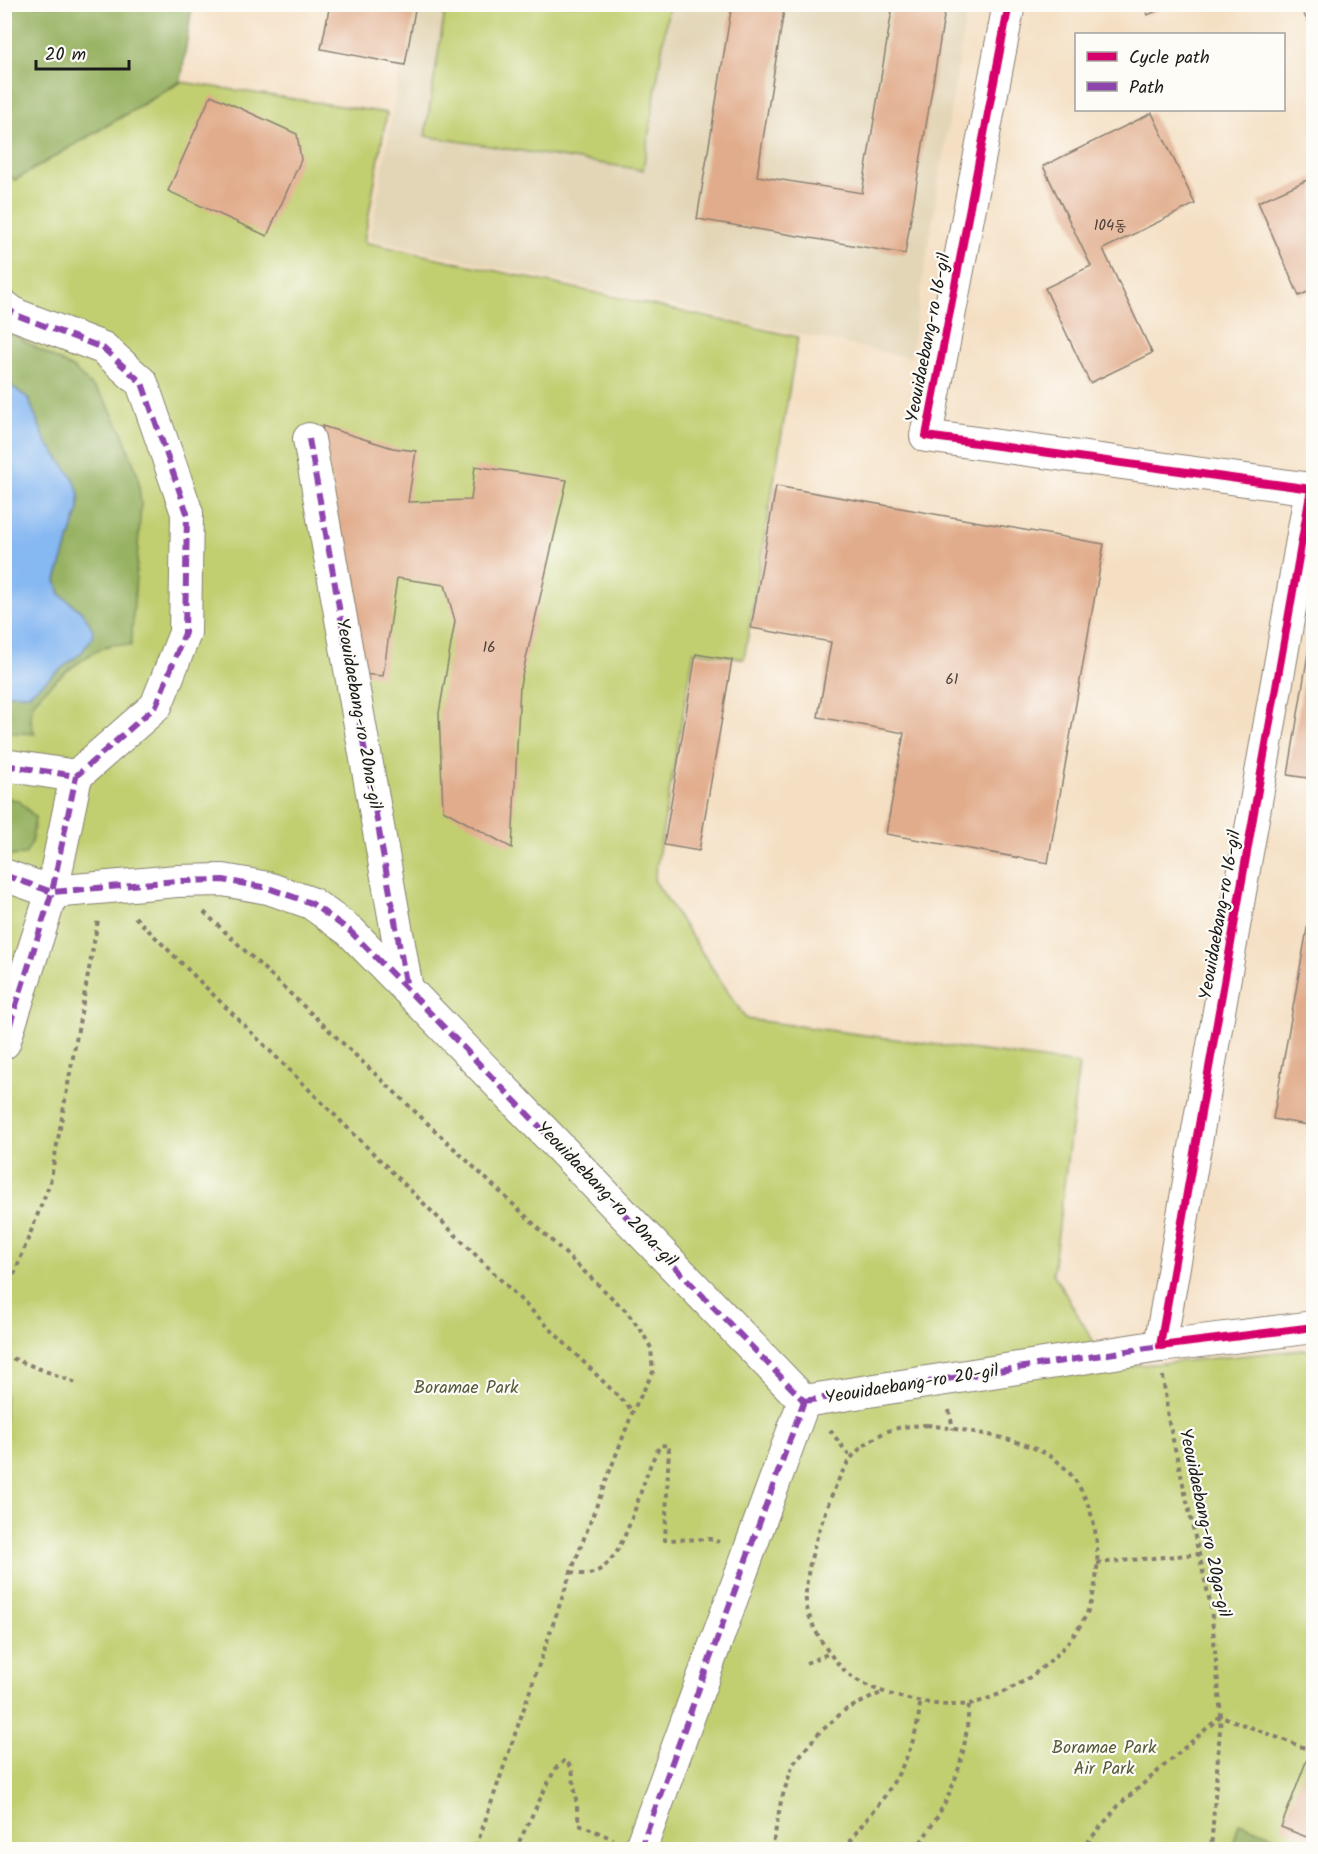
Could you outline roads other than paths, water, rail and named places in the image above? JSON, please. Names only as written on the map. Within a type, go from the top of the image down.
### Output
[{"type":"street","name":"Yeouidaebang-ro 16-gil","points":[[1009,4],[926,436],[1312,487],[1160,1346]]},
{"type":"street","points":[[4,1042],[52,892],[76,777],[156,706],[185,633],[188,513],[142,383],[102,348],[8,313]]},
{"type":"street","name":"Yeouidaebang-ro 20na-gil","points":[[309,439],[407,989]]},
{"type":"street","points":[[4,765],[76,777]]},
{"type":"street","name":"Yeouidaebang-ro 20na-gil","points":[[4,875],[52,892],[223,880],[268,888],[311,903],[350,931],[804,1401]]},
{"type":"street","name":"Yeouidaebang-ro 20-gil","points":[[641,1848],[804,1401],[1160,1346],[1314,1327]]},
{"type":"water","points":[[4,381],[28,398],[45,440],[74,479],[79,494],[79,509],[56,580],[60,594],[84,614],[93,630],[92,638],[82,652],[29,694],[5,694]]},
{"type":"park label","name":"Boramae Park","points":[[466,1388]]},
{"type":"park label","name":"Boramae Park Air Park","points":[[1104,1758]]}]
